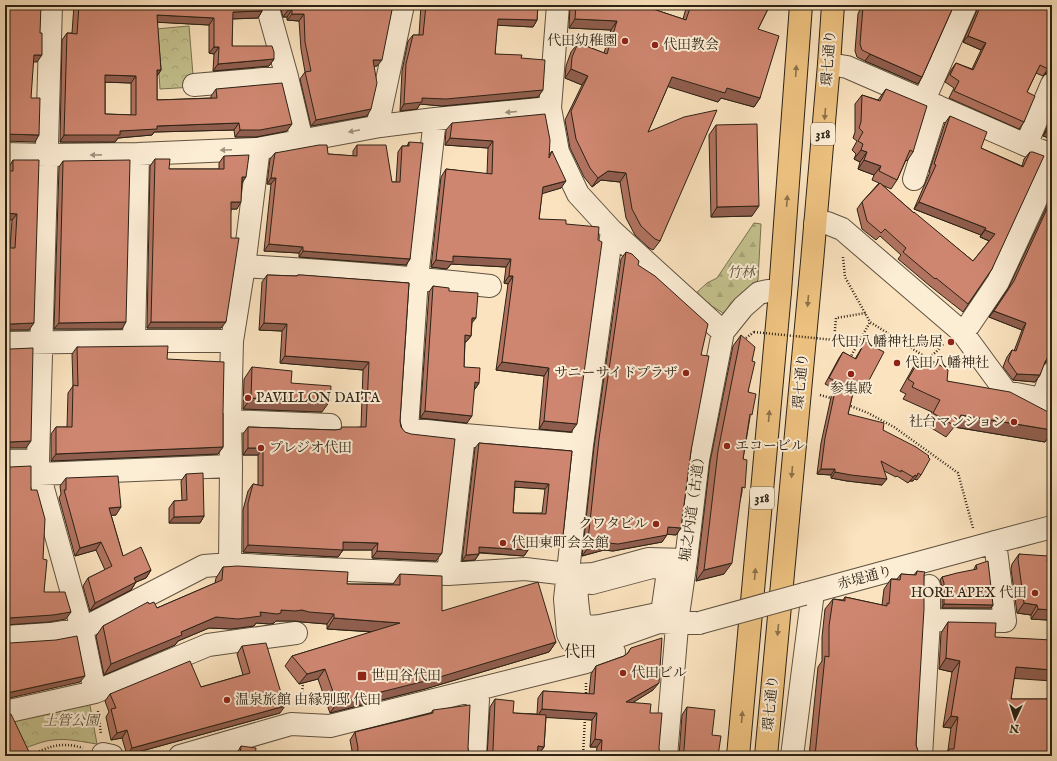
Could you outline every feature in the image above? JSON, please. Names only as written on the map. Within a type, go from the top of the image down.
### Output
[{"type":"main road","name":"環七通り","points":[[738,756],[780,292],[801,5]]},
{"type":"main road","name":"環七通り","points":[[766,756],[815,224],[833,5]]},
{"type":"street","points":[[51,5],[38,467],[82,629],[96,692]]},
{"type":"street","points":[[267,5],[287,77],[302,141]]},
{"type":"street","points":[[380,126],[379,118],[403,5]]},
{"type":"street","points":[[558,5],[550,108],[558,152],[578,194],[612,230],[723,332]]},
{"type":"street","points":[[914,179],[930,103],[966,5]]},
{"type":"street","points":[[829,64],[847,67],[1026,145],[1052,154]]},
{"type":"street","points":[[194,85],[287,77]]},
{"type":"street","points":[[1026,145],[1052,84]]},
{"type":"street","points":[[5,154],[138,154],[257,148],[380,126],[550,108]]},
{"type":"street","points":[[435,119],[417,278],[407,429],[464,436],[582,445]]},
{"type":"street","points":[[230,564],[230,421],[232,341],[244,266],[258,155],[257,148]]},
{"type":"street","points":[[134,341],[138,154]]},
{"type":"street","points":[[962,332],[969,325],[998,282],[1052,165]]},
{"type":"street","points":[[815,224],[827,224],[842,229],[962,332],[1006,392],[1047,400],[1052,373]]},
{"type":"street","points":[[564,667],[559,578],[582,445],[612,230]]},
{"type":"street","points":[[244,266],[417,278],[490,286]]},
{"type":"street","name":"堀之内道（古道）","points":[[666,756],[677,623],[700,453],[723,332],[743,307],[759,293],[768,291],[780,292]]},
{"type":"street","points":[[5,343],[232,341]]},
{"type":"street","points":[[230,421],[330,425]]},
{"type":"street","points":[[448,574],[464,436]]},
{"type":"street","points":[[5,461],[38,467],[231,466]]},
{"type":"street","name":"赤堤通り","points":[[559,578],[565,599],[568,634],[572,642],[580,646],[591,646],[659,622],[699,623],[1052,527]]},
{"type":"street","points":[[929,620],[1005,621],[995,542]]},
{"type":"street","points":[[5,637],[50,634],[82,629],[204,566],[230,564],[448,574],[525,569],[559,578],[593,574],[648,559],[686,560]]},
{"type":"street","points":[[652,567],[662,568],[668,572],[658,603],[600,626],[585,626],[579,618],[576,590],[579,585],[584,582],[592,583],[652,567]]},
{"type":"street","points":[[922,756],[929,620],[929,586]]},
{"type":"street","points":[[792,756],[809,593]]},
{"type":"street","points":[[5,712],[96,692],[208,645],[296,633]]},
{"type":"street","points":[[180,756],[291,724],[330,726],[586,662],[652,637]]},
{"type":"street","points":[[412,717],[478,699],[538,685]]},
{"type":"street","points":[[475,756],[478,699]]},
{"type":"path","points":[[843,252],[845,277],[870,322],[932,362]]},
{"type":"path","points":[[754,332],[834,340],[836,318],[866,313]]},
{"type":"path","points":[[850,358],[870,322]]},
{"type":"path","points":[[928,359],[936,352]]},
{"type":"path","points":[[817,394],[835,399]]},
{"type":"path","points":[[846,404],[868,413],[894,427],[958,473],[973,530]]},
{"type":"path","points":[[28,756],[57,745],[80,747],[108,755],[96,692]]},
{"type":"path","points":[[583,756],[585,710]]},
{"type":"green space","points":[[189,26],[194,87],[160,89],[156,29]]},
{"type":"green space","name":"竹林","points":[[754,223],[761,224],[758,280],[723,313],[694,295],[707,283],[717,278]]},
{"type":"green space","name":"土管公園","points":[[89,700],[97,744],[75,740],[58,740],[45,741],[22,749],[5,717]]},
{"type":"building","points":[[5,5],[41,5],[40,33],[42,33],[42,55],[34,55],[31,98],[40,98],[39,135],[5,134]]},
{"type":"building","points":[[79,5],[261,5],[262,11],[233,12],[232,46],[272,46],[274,59],[218,64],[219,47],[214,47],[214,18],[157,15],[161,70],[157,70],[157,100],[217,98],[216,89],[282,83],[292,124],[260,130],[240,130],[239,123],[157,126],[157,129],[120,131],[120,135],[64,135],[67,33],[77,34]],"holes":[[[105,75],[136,76],[136,115],[105,114]]]},
{"type":"building","points":[[286,5],[393,5],[382,60],[373,60],[377,83],[371,109],[316,120],[305,72],[311,71],[305,42],[304,14],[292,14],[292,10],[288,10]]},
{"type":"building","points":[[426,5],[538,5],[537,20],[498,19],[495,54],[522,55],[521,58],[545,60],[543,90],[446,99],[422,98],[422,102],[404,104],[406,64],[413,35],[423,35]]},
{"type":"building","points":[[576,5],[641,5],[686,20],[691,5],[770,5],[758,29],[779,36],[760,98],[727,88],[725,93],[672,77],[648,132],[684,117],[717,110],[660,241],[655,239],[641,226],[632,209],[626,173],[608,171],[598,178],[590,168],[576,139],[571,111],[588,76],[571,69],[572,57],[578,43],[607,54],[617,21],[575,19]]},
{"type":"building","points":[[864,5],[954,5],[922,77],[862,50],[860,44]]},
{"type":"building","points":[[981,5],[1052,5],[1052,66],[1048,69],[1040,65],[1027,92],[1035,96],[1024,122],[954,91],[959,81],[950,75],[956,63],[973,70],[986,43],[968,36]]},
{"type":"building","points":[[886,89],[927,106],[913,152],[910,150],[897,180],[879,171],[881,166],[864,160],[867,152],[861,150],[863,144],[858,141],[863,132],[859,128],[861,122],[862,95],[880,101]]},
{"type":"building","points":[[545,114],[550,140],[549,158],[552,151],[566,181],[543,187],[539,219],[566,220],[566,224],[599,227],[598,240],[602,242],[577,424],[544,421],[549,368],[502,362],[513,276],[509,276],[511,259],[453,256],[453,262],[436,260],[446,169],[492,174],[493,141],[450,138],[452,123]]},
{"type":"building","points":[[950,116],[987,132],[981,148],[1023,167],[1030,152],[1044,156],[992,269],[968,304],[903,252],[906,248],[885,229],[881,233],[867,221],[862,202],[880,183],[973,261],[995,234],[985,230],[986,228],[919,202],[936,165],[934,164]]},
{"type":"building","points":[[1052,120],[1052,131],[1048,129]]},
{"type":"building","points":[[757,124],[759,206],[717,207],[716,125]]},
{"type":"building","points":[[409,142],[423,143],[410,259],[303,251],[303,247],[269,244],[276,178],[271,178],[275,153],[319,145],[327,145],[328,154],[357,156],[357,145],[386,145],[392,182],[400,182],[402,146],[409,146]]},
{"type":"building","points":[[249,155],[246,177],[242,177],[241,202],[231,202],[231,238],[239,238],[226,322],[151,322],[155,159],[170,159],[169,169],[224,169],[224,156]]},
{"type":"building","points":[[13,160],[39,160],[34,323],[5,325],[5,248],[15,248],[17,214],[5,213],[5,171],[13,171]]},
{"type":"building","points":[[130,160],[126,322],[59,323],[63,161]]},
{"type":"building","points":[[1052,198],[1052,353],[1045,362],[1040,375],[1017,374],[1008,361],[1012,350],[1016,351],[1026,323],[994,311],[1014,281]]},
{"type":"building","points":[[626,252],[632,254],[639,261],[638,265],[655,276],[708,324],[701,355],[709,356],[691,451],[681,528],[668,527],[667,535],[618,544],[609,543],[587,549],[599,439]]},
{"type":"building","points":[[267,275],[302,275],[409,283],[400,421],[401,427],[405,432],[411,434],[455,439],[441,554],[377,551],[378,543],[343,542],[343,550],[248,545],[248,503],[253,484],[263,486],[263,448],[248,448],[248,427],[335,430],[341,429],[342,427],[366,427],[369,362],[285,356],[287,324],[264,323]]},
{"type":"building","points":[[433,286],[449,288],[449,291],[478,293],[476,318],[472,318],[471,336],[465,335],[464,367],[480,368],[479,383],[475,382],[472,416],[425,411]]},
{"type":"building","points":[[741,335],[755,347],[752,361],[755,362],[748,392],[756,394],[752,415],[750,414],[743,459],[747,460],[745,488],[742,487],[732,563],[704,570],[718,451]]},
{"type":"building","points":[[865,342],[884,352],[866,386],[856,381],[848,414],[884,423],[883,430],[916,447],[929,456],[928,457],[930,459],[921,475],[918,473],[917,476],[915,475],[913,477],[881,461],[887,479],[835,472],[835,469],[821,469],[825,438],[837,382],[829,378],[843,352],[856,359]]},
{"type":"building","points":[[168,346],[167,359],[224,362],[223,447],[56,454],[56,427],[72,427],[73,385],[78,386],[77,347]]},
{"type":"building","points":[[5,347],[10,349],[33,348],[31,441],[5,443]]},
{"type":"building","points":[[922,355],[948,370],[947,381],[1010,392],[1052,414],[1052,430],[961,415],[955,426],[933,413],[940,400],[912,387],[914,383],[908,379]]},
{"type":"building","points":[[252,367],[292,371],[291,383],[331,386],[330,401],[251,398]]},
{"type":"building","points":[[479,443],[572,451],[563,536],[532,537],[532,539],[529,539],[528,550],[479,547],[479,554],[466,555]],"holes":[[[515,481],[549,484],[546,514],[513,513]]]},
{"type":"building","points":[[5,465],[10,467],[31,466],[31,490],[37,490],[45,519],[43,559],[47,560],[44,592],[65,592],[71,612],[5,619]]},
{"type":"building","points":[[203,473],[204,516],[174,517],[174,501],[187,500],[186,474]]},
{"type":"building","points":[[118,476],[121,507],[109,508],[123,556],[141,547],[151,570],[134,578],[136,582],[95,603],[88,578],[112,566],[101,542],[80,548],[64,490],[66,490],[66,478]]},
{"type":"building","points":[[1019,554],[1048,556],[1047,561],[1052,561],[1052,610],[1038,609],[1037,605],[1024,603],[1018,559]]},
{"type":"building","points":[[988,561],[993,605],[944,604],[944,583],[942,577],[977,569],[976,565]]},
{"type":"building","points":[[237,566],[348,572],[347,584],[400,585],[400,574],[442,576],[442,611],[538,582],[556,642],[433,679],[337,703],[325,669],[307,674],[292,656],[400,623],[334,618],[334,614],[302,610],[281,610],[281,613],[277,614],[260,612],[261,616],[238,619],[216,617],[181,632],[182,635],[111,664],[103,626],[148,602],[149,604],[154,602],[157,608],[222,580],[223,567]]},
{"type":"building","points":[[917,571],[925,572],[916,745],[922,756],[815,756],[825,656],[829,657],[829,626],[833,599],[845,601],[845,597],[887,606],[887,603],[889,604],[891,579],[900,580],[901,574],[916,575]]},
{"type":"building","points":[[948,622],[996,623],[995,637],[1052,640],[1052,670],[1016,667],[1011,699],[1052,698],[1052,756],[948,756],[949,749],[954,749],[958,717],[951,716],[960,661],[946,658]]},
{"type":"building","points":[[77,636],[85,676],[5,694],[5,641],[10,643],[56,640]]},
{"type":"building","points":[[662,638],[659,683],[626,702],[651,704],[650,713],[662,713],[659,748],[662,756],[601,756],[602,740],[595,739],[597,713],[542,709],[543,691],[594,694],[596,666],[624,656],[631,648]]},
{"type":"building","name":"温泉旅館 由縁別邸 代田","points":[[266,643],[285,706],[132,748],[127,730],[117,733],[111,709],[116,708],[110,694],[190,661],[201,687],[250,673],[242,646]]},
{"type":"building","points":[[495,699],[514,701],[513,713],[546,715],[544,747],[538,746],[537,756],[490,756],[493,750]]},
{"type":"building","points":[[470,705],[468,748],[471,756],[357,756],[358,748],[355,732],[433,713],[433,710]]},
{"type":"building","points":[[687,707],[715,710],[712,735],[721,736],[718,756],[681,756],[684,750]]},
{"type":"building","points":[[11,714],[31,756],[12,756],[5,740],[5,716]]},
{"type":"building","points":[[241,746],[256,748],[255,756],[240,756]]},
{"type":"place","name":"代田幼稚園","points":[[625,41]]},
{"type":"place","name":"代田教会","points":[[655,45]]},
{"type":"place","name":"代田八幡神社鳥居","points":[[951,342]]},
{"type":"place","name":"代田八幡神社","points":[[897,363]]},
{"type":"place","name":"サニーサイドプラザ","points":[[686,373]]},
{"type":"place","name":"参集殿","points":[[851,374]]},
{"type":"place","name":"PAVILLON DAITA","points":[[248,398]]},
{"type":"place","name":"社台マンション","points":[[1014,422]]},
{"type":"place","name":"エコービル","points":[[727,446]]},
{"type":"place","name":"プレジオ代田","points":[[261,448]]},
{"type":"place","name":"クワタビル","points":[[656,524]]},
{"type":"place","name":"代田東町会会館","points":[[503,543]]},
{"type":"place","name":"HORE APEX 代田","points":[[1035,593]]},
{"type":"place","name":"代田ビル","points":[[623,673]]},
{"type":"place","name":"世田谷代田","points":[[362,676]]},
{"type":"place","name":"温泉旅館 由縁別邸 代田","points":[[227,700]]},
{"type":"district","name":"代田","points":[[580,653]]}]
